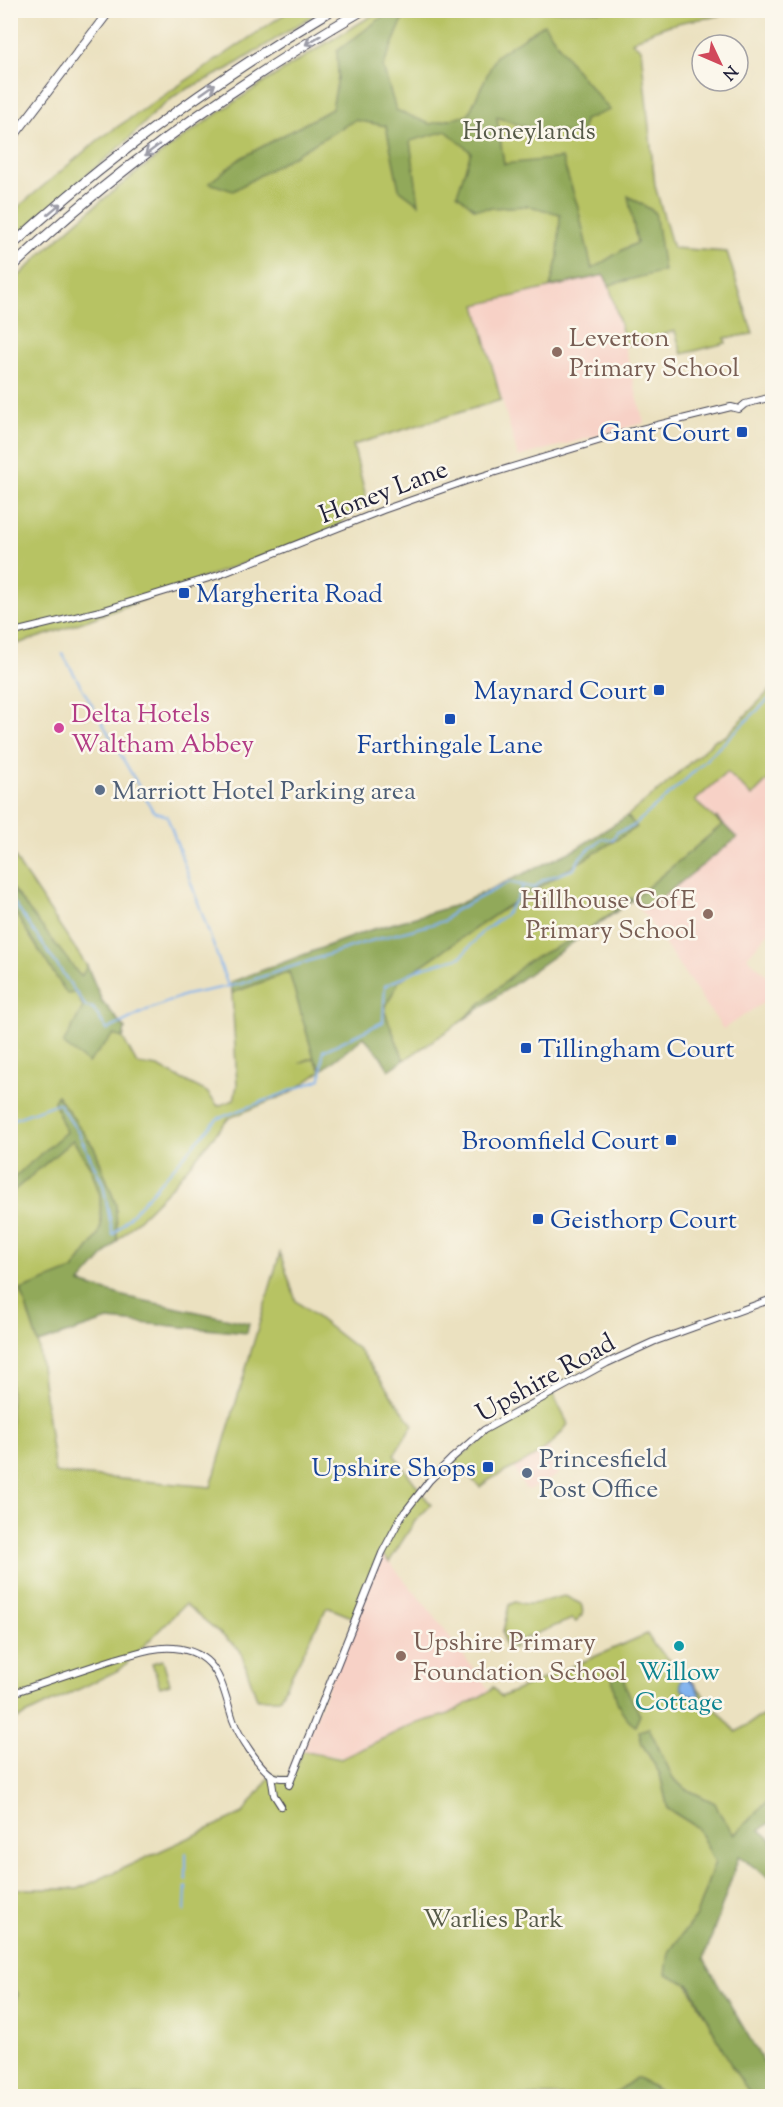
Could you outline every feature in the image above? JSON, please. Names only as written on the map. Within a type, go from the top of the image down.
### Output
[{"type":"highway","points":[[10,248],[106,165],[155,128],[234,72],[332,10]]},
{"type":"highway","points":[[10,270],[96,194],[183,126],[270,67],[363,10]]},
{"type":"main road","points":[[10,141],[110,10]]},
{"type":"street","name":"Honey Lane","points":[[10,633],[104,610],[209,579],[383,510],[466,480],[621,434],[731,407],[739,409],[745,404],[772,397]]},
{"type":"street","name":"Upshire Road","points":[[271,1775],[290,1782],[376,1565],[401,1517],[429,1481],[451,1459],[493,1424],[607,1363],[653,1342],[772,1299]]},
{"type":"street","points":[[10,1694],[140,1652],[173,1648],[188,1650],[202,1658],[218,1675],[223,1684],[236,1728],[271,1775],[274,1795],[281,1806]]},
{"type":"shaded area","name":"Leverton Primary School","points":[[605,275],[644,423],[518,457],[476,305]]},
{"type":"shaded area","name":"Hillhouse CofE Primary School","points":[[727,771],[752,796],[770,778],[772,780],[772,929],[747,957],[772,980],[772,997],[723,1029],[634,900],[722,825],[695,801]]},
{"type":"shaded area","name":"Upshire Shops","points":[[548,1447],[559,1467],[559,1472],[556,1476],[529,1490],[525,1488],[514,1468]]},
{"type":"shaded area","name":"Upshire Primary Foundation School","points":[[382,1553],[431,1612],[490,1691],[449,1714],[411,1725],[343,1757],[302,1751]]},
{"type":"green space","points":[[289,11],[320,11],[228,69],[179,93],[11,241],[11,213],[98,140]]},
{"type":"green space","name":"Honeylands","points":[[380,11],[733,11],[714,17],[668,25],[632,42],[641,49],[655,186],[673,248],[727,252],[753,334],[725,338],[726,343],[682,354],[675,331],[626,345],[604,275],[476,305],[501,400],[353,445],[367,501],[329,532],[11,646],[10,285],[51,245],[140,170],[282,71]]},
{"type":"green space","points":[[389,12],[403,19],[383,67],[396,110],[430,124],[468,115],[496,56],[544,24],[576,70],[610,110],[584,120],[582,134],[531,129],[497,117],[504,164],[562,158],[577,204],[592,269],[637,243],[628,196],[655,212],[664,271],[609,285],[604,275],[550,287],[558,257],[560,214],[529,206],[475,209],[457,194],[471,152],[446,131],[410,141],[419,204],[399,189],[386,126],[355,120],[233,191],[209,183],[241,158],[332,109],[338,77],[337,51]]},
{"type":"green space","points":[[772,688],[772,776],[752,796],[727,772],[695,801],[722,825],[637,896],[624,901],[613,912],[575,938],[528,962],[459,1023],[404,1060],[384,1010],[399,981],[505,908],[636,827],[627,816],[716,739],[726,736]]},
{"type":"green space","points":[[627,816],[637,827],[505,908],[399,981],[384,1010],[404,1060],[389,1070],[380,1055],[364,1037],[322,1070],[314,1058],[289,972],[232,993],[231,982],[367,931],[457,905],[576,849]]},
{"type":"green space","points":[[716,817],[737,838],[648,908],[633,900],[459,1023],[528,961],[575,938],[613,912],[624,901],[637,896],[722,825]]},
{"type":"green space","points":[[10,848],[87,966],[102,1001],[125,1029],[123,1038],[137,1064],[158,1067],[207,1092],[218,1106],[234,1100],[237,1085],[232,993],[289,972],[314,1057],[299,1063],[314,1058],[321,1071],[292,1092],[229,1118],[170,1188],[117,1241],[116,1205],[95,1149],[57,1095],[54,1102],[73,1140],[91,1168],[100,1195],[101,1226],[97,1237],[73,1270],[21,1291],[38,1343],[55,1473],[211,1487],[280,1253],[296,1301],[359,1350],[413,1425],[394,1455],[431,1505],[415,1521],[389,1562],[382,1554],[354,1618],[327,1607],[279,1699],[257,1699],[240,1650],[185,1604],[121,1669],[11,1722]]},
{"type":"green space","points":[[11,887],[81,977],[87,966],[102,1001],[125,1029],[123,1038],[113,1035],[88,1063],[63,1044],[83,1007],[76,993],[67,994],[11,907]]},
{"type":"green space","points":[[57,1095],[95,1149],[116,1205],[117,1241],[80,1283],[127,1297],[249,1323],[247,1333],[108,1320],[38,1343],[21,1290],[73,1270],[97,1237],[101,1226],[100,1195],[91,1168],[73,1140],[11,1193],[11,1180],[66,1132],[54,1102]]},
{"type":"green space","points":[[552,1392],[568,1424],[537,1455],[480,1487],[453,1462],[500,1427]]},
{"type":"green space","points":[[565,1596],[581,1604],[582,1614],[576,1622],[572,1619],[516,1642],[515,1648],[505,1645],[503,1631],[509,1605],[515,1602],[535,1604]]},
{"type":"green space","name":"Warlies Park","points":[[647,1634],[654,1645],[691,1680],[736,1732],[772,1712],[772,1797],[734,1835],[720,1815],[715,1803],[684,1788],[673,1778],[649,1728],[642,1744],[660,1774],[668,1809],[697,1827],[715,1862],[696,1916],[669,1952],[752,2096],[668,2096],[636,2078],[611,2096],[11,2096],[10,1889],[78,1889],[243,1813],[271,1775],[291,1778],[302,1751],[341,1759],[411,1725],[449,1714],[490,1691],[493,1687],[501,1697]]},
{"type":"green space","points":[[163,1660],[170,1684],[160,1687],[152,1663]]},
{"type":"green space","points":[[622,1670],[626,1688],[640,1715],[635,1726],[624,1716],[615,1696],[612,1674]]},
{"type":"green space","points":[[649,1728],[673,1778],[684,1788],[715,1803],[734,1835],[772,1797],[772,1821],[760,1830],[772,1840],[772,1880],[739,1856],[704,1959],[772,2077],[772,2096],[752,2096],[732,2067],[690,1985],[666,1974],[669,1952],[696,1916],[715,1862],[697,1827],[668,1809],[660,1774],[642,1744],[639,1731]]},
{"type":"green space","points":[[10,1983],[18,1994],[11,2032]]},
{"type":"green space","points":[[636,2078],[666,2094],[668,2096],[611,2096]]},
{"type":"water","points":[[686,1678],[694,1684],[701,1699],[683,1690],[682,1679]]},
{"type":"waterway","points":[[62,653],[153,811],[167,816],[228,986]]},
{"type":"waterway","points":[[10,897],[86,1007],[93,1008],[107,1030],[185,995],[240,984],[363,943],[444,921],[454,911],[509,882],[534,888],[543,880],[574,869],[581,856],[602,839],[613,840],[617,832],[632,827],[681,784],[772,696]]},
{"type":"waterway","points":[[10,1114],[14,1119],[58,1103],[78,1132],[103,1184],[113,1235],[217,1119],[321,1079],[323,1051],[383,1022],[385,986],[421,968],[461,957],[482,932],[505,915],[523,886]]},
{"type":"waterway","points":[[186,1853],[186,1880]]},
{"type":"waterway","points":[[185,1912],[186,1887]]},
{"type":"place","name":"Leverton Primary School","points":[[557,352]]},
{"type":"place","name":"Gant Court","points":[[742,432]]},
{"type":"place","name":"Margherita Road","points":[[184,593]]},
{"type":"place","name":"Maynard Court","points":[[659,690]]},
{"type":"place","name":"Farthingale Lane","points":[[450,719]]},
{"type":"place","name":"Delta Hotels Waltham Abbey","points":[[59,728]]},
{"type":"place","name":"Marriott Hotel Parking area","points":[[100,790]]},
{"type":"place","name":"Hillhouse CofE Primary School","points":[[708,914]]},
{"type":"place","name":"Tillingham Court","points":[[526,1048]]},
{"type":"place","name":"Broomfield Court","points":[[671,1140]]},
{"type":"place","name":"Geisthorp Court","points":[[538,1219]]},
{"type":"place","name":"Upshire Shops","points":[[488,1467]]},
{"type":"place","name":"Princesfield Post Office","points":[[527,1473]]},
{"type":"place","name":"Willow Cottage","points":[[679,1646]]},
{"type":"place","name":"Upshire Primary Foundation School","points":[[401,1656]]}]
